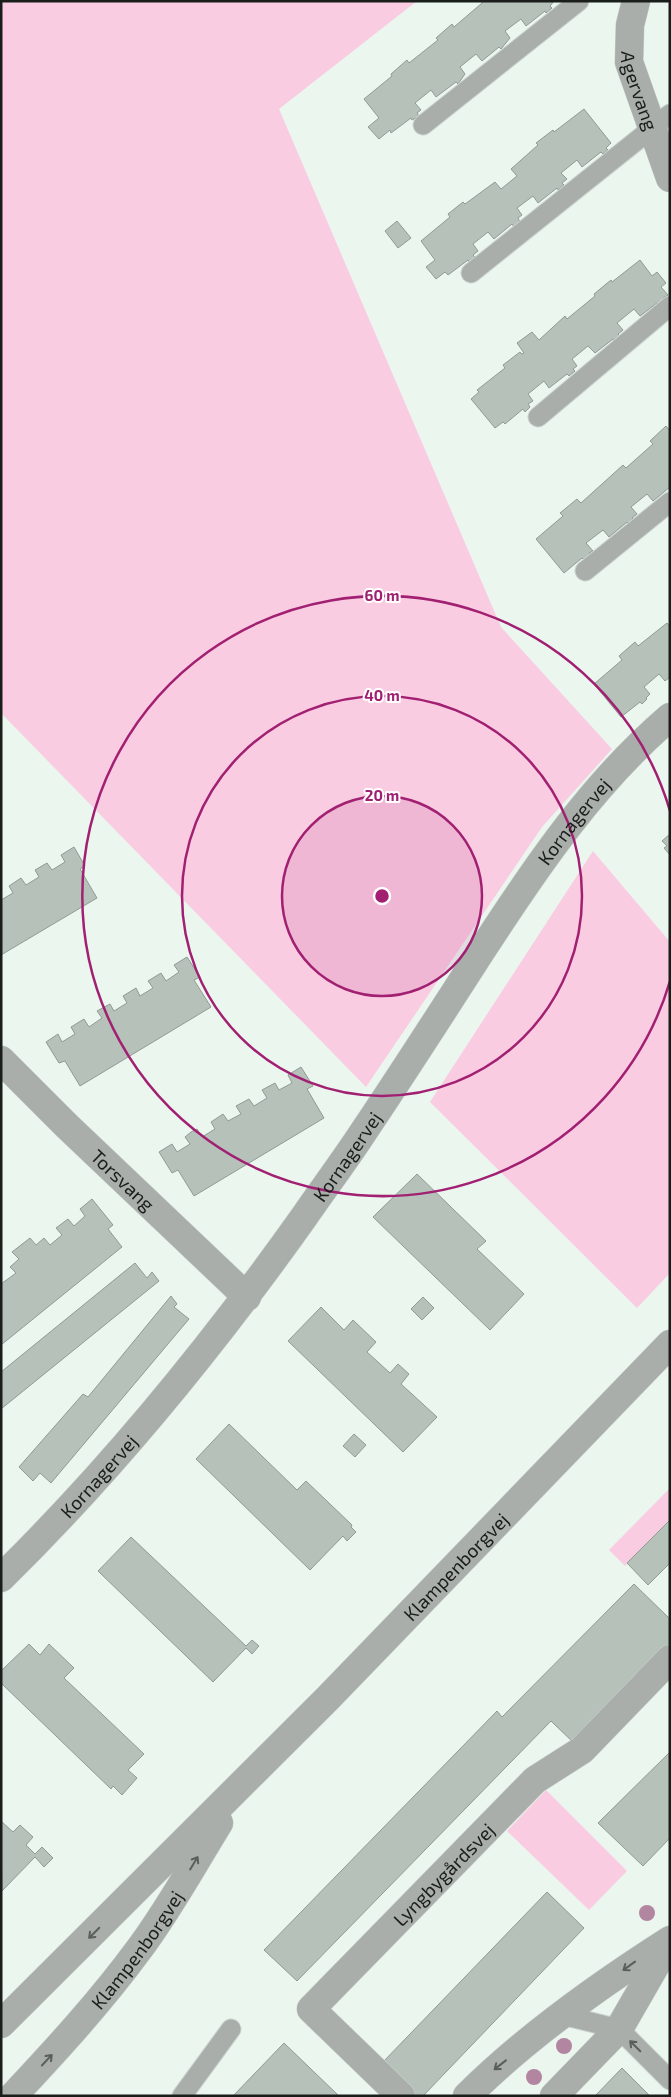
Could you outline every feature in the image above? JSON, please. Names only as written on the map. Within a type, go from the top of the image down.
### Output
[{"type":"street","name":"Agervang","points":[[636,1],[630,25],[629,62],[660,121],[670,178]]},
{"type":"street","name":"Kornagervej","points":[[1,1578],[44,1535],[128,1442],[247,1297],[364,1132],[536,868],[589,798],[645,738],[670,718]]},
{"type":"street","name":"Torsvang","points":[[1,1060],[67,1126],[247,1297]]},
{"type":"street","name":"Klampenborgvej","points":[[1,2024],[328,1698],[670,1344]]},
{"type":"street","name":"Lyngbygårdsvej","points":[[401,2096],[311,2010],[535,1780],[582,1750],[670,1660]]},
{"type":"street","name":"Klampenborgvej","points":[[14,2096],[76,2030],[141,1947],[177,1892],[240,1787]]},
{"type":"street","points":[[467,2096],[490,2072],[562,2016],[634,1963],[670,1941]]},
{"type":"street","points":[[554,2096],[619,2029],[670,1941]]},
{"type":"lane","points":[[423,125],[578,1]]},
{"type":"lane","points":[[471,273],[660,121]]},
{"type":"lane","points":[[538,417],[670,306]]},
{"type":"lane","points":[[585,571],[670,502]]},
{"type":"lane","points":[[562,2016],[619,2029],[670,2080]]},
{"type":"lane","points":[[182,2096],[231,2029]]},
{"type":"shaded area","points":[[1,1],[417,1],[279,109],[501,627],[612,749],[542,827],[366,1087],[1,713]]},
{"type":"shaded area","points":[[593,851],[670,942],[670,1273],[637,1308],[430,1102]]},
{"type":"shaded area","points":[[670,1488],[670,1520],[625,1566],[609,1550]]},
{"type":"shaded area","points":[[546,1790],[627,1871],[589,1910],[507,1831]]},
{"type":"building","points":[[482,1],[554,1],[550,6],[552,8],[546,13],[545,11],[526,26],[521,19],[505,31],[510,38],[501,49],[499,47],[482,61],[476,54],[460,67],[465,74],[458,84],[456,82],[436,97],[431,90],[415,103],[421,110],[417,113],[419,116],[412,120],[411,118],[391,133],[390,130],[379,139],[368,127],[379,118],[364,99],[392,76],[391,74],[407,60],[409,63],[438,40],[436,38],[452,24],[454,27]]},
{"type":"building","points":[[584,109],[611,143],[606,148],[608,150],[603,154],[601,152],[582,167],[577,160],[561,173],[567,179],[562,183],[564,185],[558,190],[557,188],[538,203],[533,196],[517,208],[522,215],[518,218],[520,222],[514,227],[512,224],[494,239],[488,232],[473,244],[478,251],[473,255],[475,257],[448,275],[445,272],[436,279],[426,267],[435,260],[421,241],[450,217],[448,214],[463,202],[465,204],[495,182],[501,189],[517,176],[511,169],[538,145],[536,143]]},
{"type":"building","points":[[397,221],[411,238],[398,248],[385,231]]},
{"type":"building","points":[[640,260],[652,276],[657,272],[666,283],[661,287],[668,295],[663,298],[665,300],[659,306],[657,303],[640,316],[634,309],[617,323],[623,330],[618,334],[620,336],[595,353],[588,346],[572,359],[577,366],[573,369],[575,371],[569,376],[567,374],[549,388],[544,381],[528,394],[533,401],[528,404],[530,407],[525,412],[523,409],[505,424],[503,422],[495,428],[471,399],[479,392],[477,390],[505,368],[503,365],[520,352],[524,353],[517,343],[532,332],[539,340],[565,316],[567,319],[611,280],[612,282]]},
{"type":"building","points":[[666,426],[670,431],[670,487],[653,501],[647,494],[631,507],[637,514],[629,524],[627,522],[609,537],[603,530],[586,543],[593,551],[589,553],[592,555],[585,561],[582,558],[564,573],[536,539],[563,516],[560,513],[577,499],[581,503],[623,465],[626,468],[653,444],[650,441]]},
{"type":"building","points":[[667,623],[670,627],[670,677],[665,681],[659,674],[644,687],[650,694],[647,699],[642,704],[640,702],[621,717],[594,684],[622,660],[619,656],[635,642],[638,646]]},
{"type":"building","points":[[670,834],[670,855],[664,848],[667,846],[662,841]]},
{"type":"building","points":[[74,847],[85,866],[80,869],[97,898],[1,955],[1,900],[13,893],[9,886],[21,878],[26,885],[39,877],[35,870],[47,863],[52,870],[65,862],[61,855]]},
{"type":"building","points":[[187,957],[200,977],[194,980],[211,1007],[80,1086],[65,1061],[59,1063],[46,1042],[58,1034],[62,1042],[75,1034],[71,1027],[84,1019],[89,1027],[102,1018],[97,1011],[110,1004],[114,1011],[127,1003],[123,996],[136,988],[140,996],[153,988],[148,981],[161,973],[166,981],[179,972],[174,965]]},
{"type":"building","points":[[301,1067],[313,1086],[307,1089],[324,1118],[194,1196],[178,1170],[172,1173],[159,1152],[172,1144],[177,1152],[190,1144],[185,1137],[191,1132],[197,1129],[202,1137],[215,1129],[211,1122],[223,1114],[228,1121],[241,1114],[236,1106],[249,1099],[254,1106],[267,1098],[262,1090],[275,1083],[279,1090],[292,1083],[288,1075]]},
{"type":"building","points":[[417,1174],[486,1241],[477,1249],[524,1294],[490,1330],[373,1217]]},
{"type":"building","points":[[92,1199],[113,1225],[108,1229],[122,1247],[1,1345],[1,1284],[16,1273],[10,1267],[19,1259],[12,1252],[30,1238],[36,1245],[44,1238],[50,1245],[62,1235],[56,1228],[68,1219],[74,1226],[85,1216],[80,1209]]},
{"type":"building","points":[[135,1263],[147,1278],[152,1272],[159,1281],[1,1409],[1,1372]]},
{"type":"building","points":[[171,1296],[177,1304],[174,1307],[189,1319],[51,1483],[40,1473],[33,1481],[19,1467],[83,1394],[88,1397]]},
{"type":"building","points":[[423,1297],[434,1308],[422,1320],[411,1309]]},
{"type":"building","points":[[321,1307],[344,1330],[353,1320],[376,1342],[367,1352],[390,1373],[398,1364],[409,1374],[401,1384],[437,1417],[403,1452],[288,1341]]},
{"type":"building","points":[[229,1424],[297,1490],[306,1481],[352,1525],[351,1527],[356,1532],[347,1541],[343,1536],[310,1570],[196,1459]]},
{"type":"building","points":[[354,1434],[366,1445],[355,1457],[343,1446]]},
{"type":"building","points":[[670,1520],[670,1563],[648,1585],[627,1563]]},
{"type":"building","points":[[131,1537],[246,1646],[252,1640],[259,1646],[252,1654],[246,1648],[213,1682],[98,1571]]},
{"type":"building","points":[[634,1584],[670,1619],[670,1649],[576,1745],[551,1721],[297,1981],[264,1950],[497,1711],[502,1717]]},
{"type":"building","points":[[29,1644],[40,1655],[49,1644],[74,1668],[64,1678],[144,1754],[128,1770],[137,1778],[122,1795],[113,1786],[111,1789],[1,1683],[1,1671]]},
{"type":"building","points":[[670,1752],[670,1838],[643,1866],[598,1823]]},
{"type":"building","points":[[1,1821],[13,1832],[20,1825],[33,1837],[26,1845],[35,1854],[42,1847],[53,1858],[44,1867],[35,1857],[2,1891]]},
{"type":"building","points":[[547,1892],[584,1928],[423,2096],[416,2096],[382,2063]]},
{"type":"building","points":[[284,2043],[339,2096],[233,2096]]},
{"type":"building","points":[[622,2068],[650,2096],[595,2096]]}]
